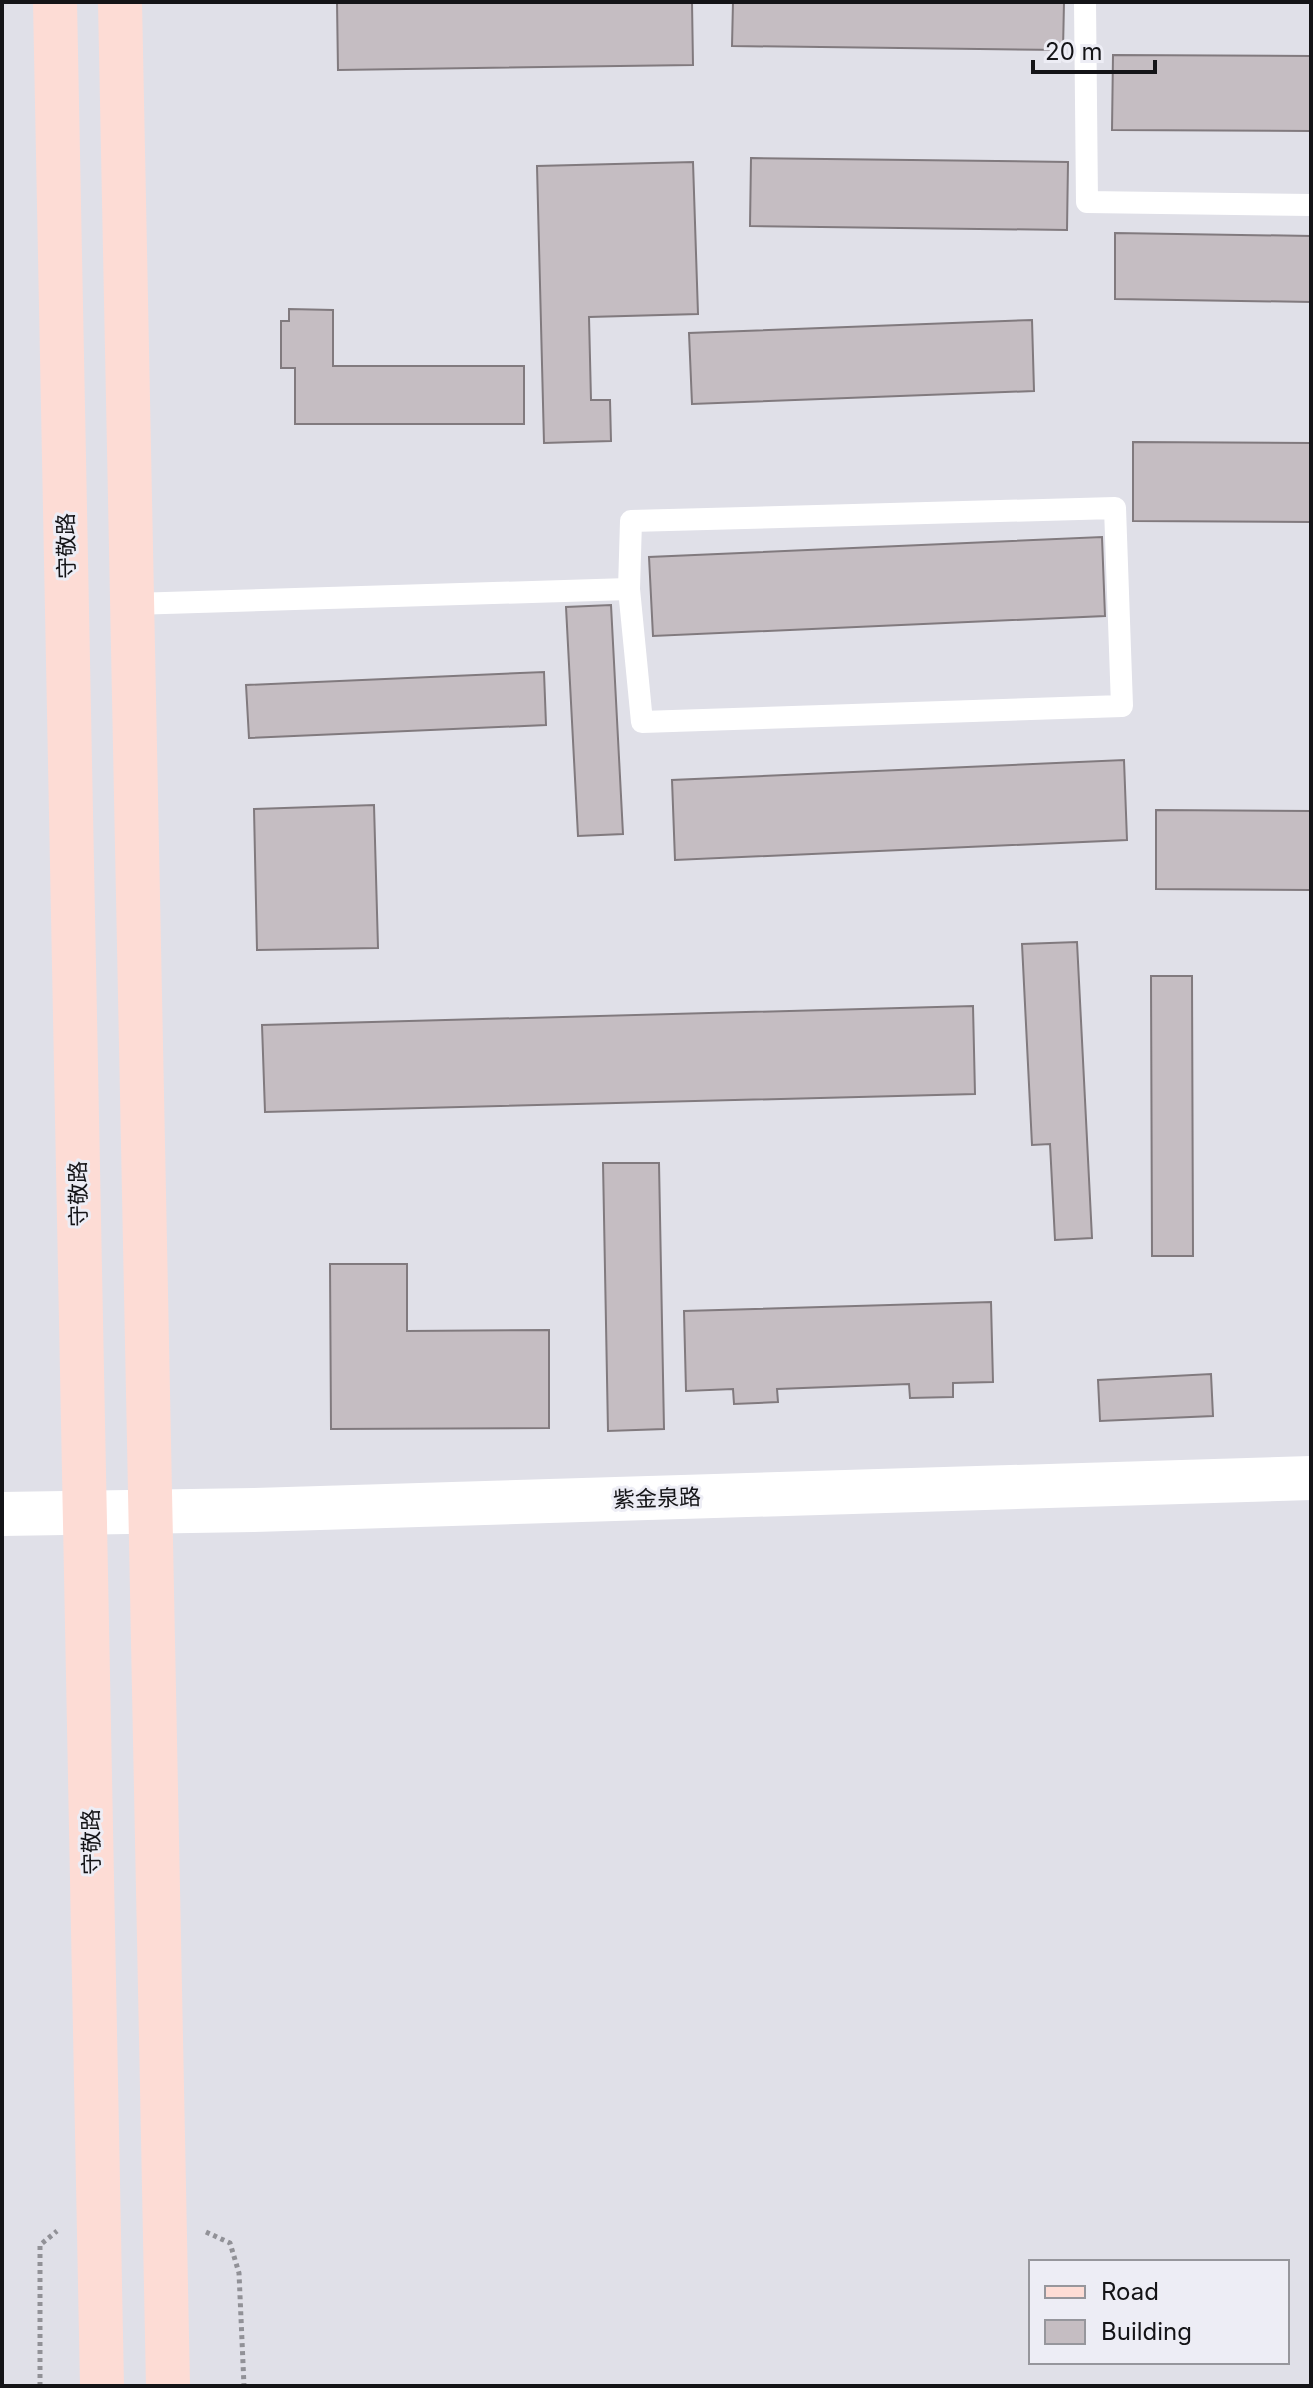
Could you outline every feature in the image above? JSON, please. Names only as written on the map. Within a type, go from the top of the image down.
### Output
[{"type":"main road","name":"守敬路","points":[[55,2],[102,2386]]},
{"type":"main road","points":[[120,2],[168,2386]]},
{"type":"street","name":"紫金泉路","points":[[2,1514],[1311,1478]]},
{"type":"lane","points":[[1085,2],[1087,202],[1311,205]]},
{"type":"lane","points":[[1115,508],[1122,706],[642,722],[629,589],[631,521],[1115,508]]},
{"type":"lane","points":[[132,604],[629,589]]},
{"type":"path","points":[[40,2386],[40,2245],[56,2232],[99,2213]]},
{"type":"path","points":[[164,2214],[230,2243],[239,2273],[244,2386]]},
{"type":"building","points":[[337,2],[692,2],[693,65],[338,70]]},
{"type":"building","points":[[733,2],[1064,2],[1063,50],[732,46]]},
{"type":"building","points":[[1113,55],[1311,56],[1311,131],[1112,130]]},
{"type":"building","points":[[751,158],[1068,162],[1067,230],[750,226]]},
{"type":"building","points":[[693,162],[698,314],[589,317],[591,400],[610,400],[611,441],[544,443],[537,166]]},
{"type":"building","points":[[1115,233],[1311,236],[1311,302],[1115,299]]},
{"type":"building","points":[[289,309],[333,310],[333,366],[524,366],[524,424],[295,424],[295,368],[281,368],[281,321],[289,321]]},
{"type":"building","points":[[1032,320],[1034,391],[692,404],[689,333]]},
{"type":"building","points":[[1133,442],[1311,443],[1311,522],[1133,521]]},
{"type":"building","points":[[1102,537],[1105,616],[653,636],[649,557]]},
{"type":"building","points":[[611,605],[623,834],[578,836],[566,607]]},
{"type":"building","points":[[544,672],[546,725],[249,738],[246,685]]},
{"type":"building","points":[[1124,760],[1127,840],[675,860],[672,780]]},
{"type":"building","points":[[374,805],[378,948],[257,950],[254,809]]},
{"type":"building","points":[[1156,810],[1311,811],[1311,890],[1156,889]]},
{"type":"building","points":[[1077,942],[1092,1238],[1055,1240],[1050,1144],[1032,1145],[1022,944]]},
{"type":"building","points":[[1151,976],[1192,976],[1193,1256],[1152,1256]]},
{"type":"building","points":[[973,1006],[975,1094],[265,1112],[262,1025]]},
{"type":"building","points":[[603,1163],[659,1163],[664,1429],[608,1431]]},
{"type":"building","points":[[330,1264],[407,1264],[407,1331],[549,1330],[549,1428],[331,1429]]},
{"type":"building","points":[[991,1302],[993,1382],[953,1383],[953,1397],[910,1398],[909,1384],[777,1389],[778,1402],[734,1404],[733,1389],[686,1391],[684,1311]]},
{"type":"building","points":[[1211,1374],[1213,1416],[1100,1421],[1098,1380]]}]
